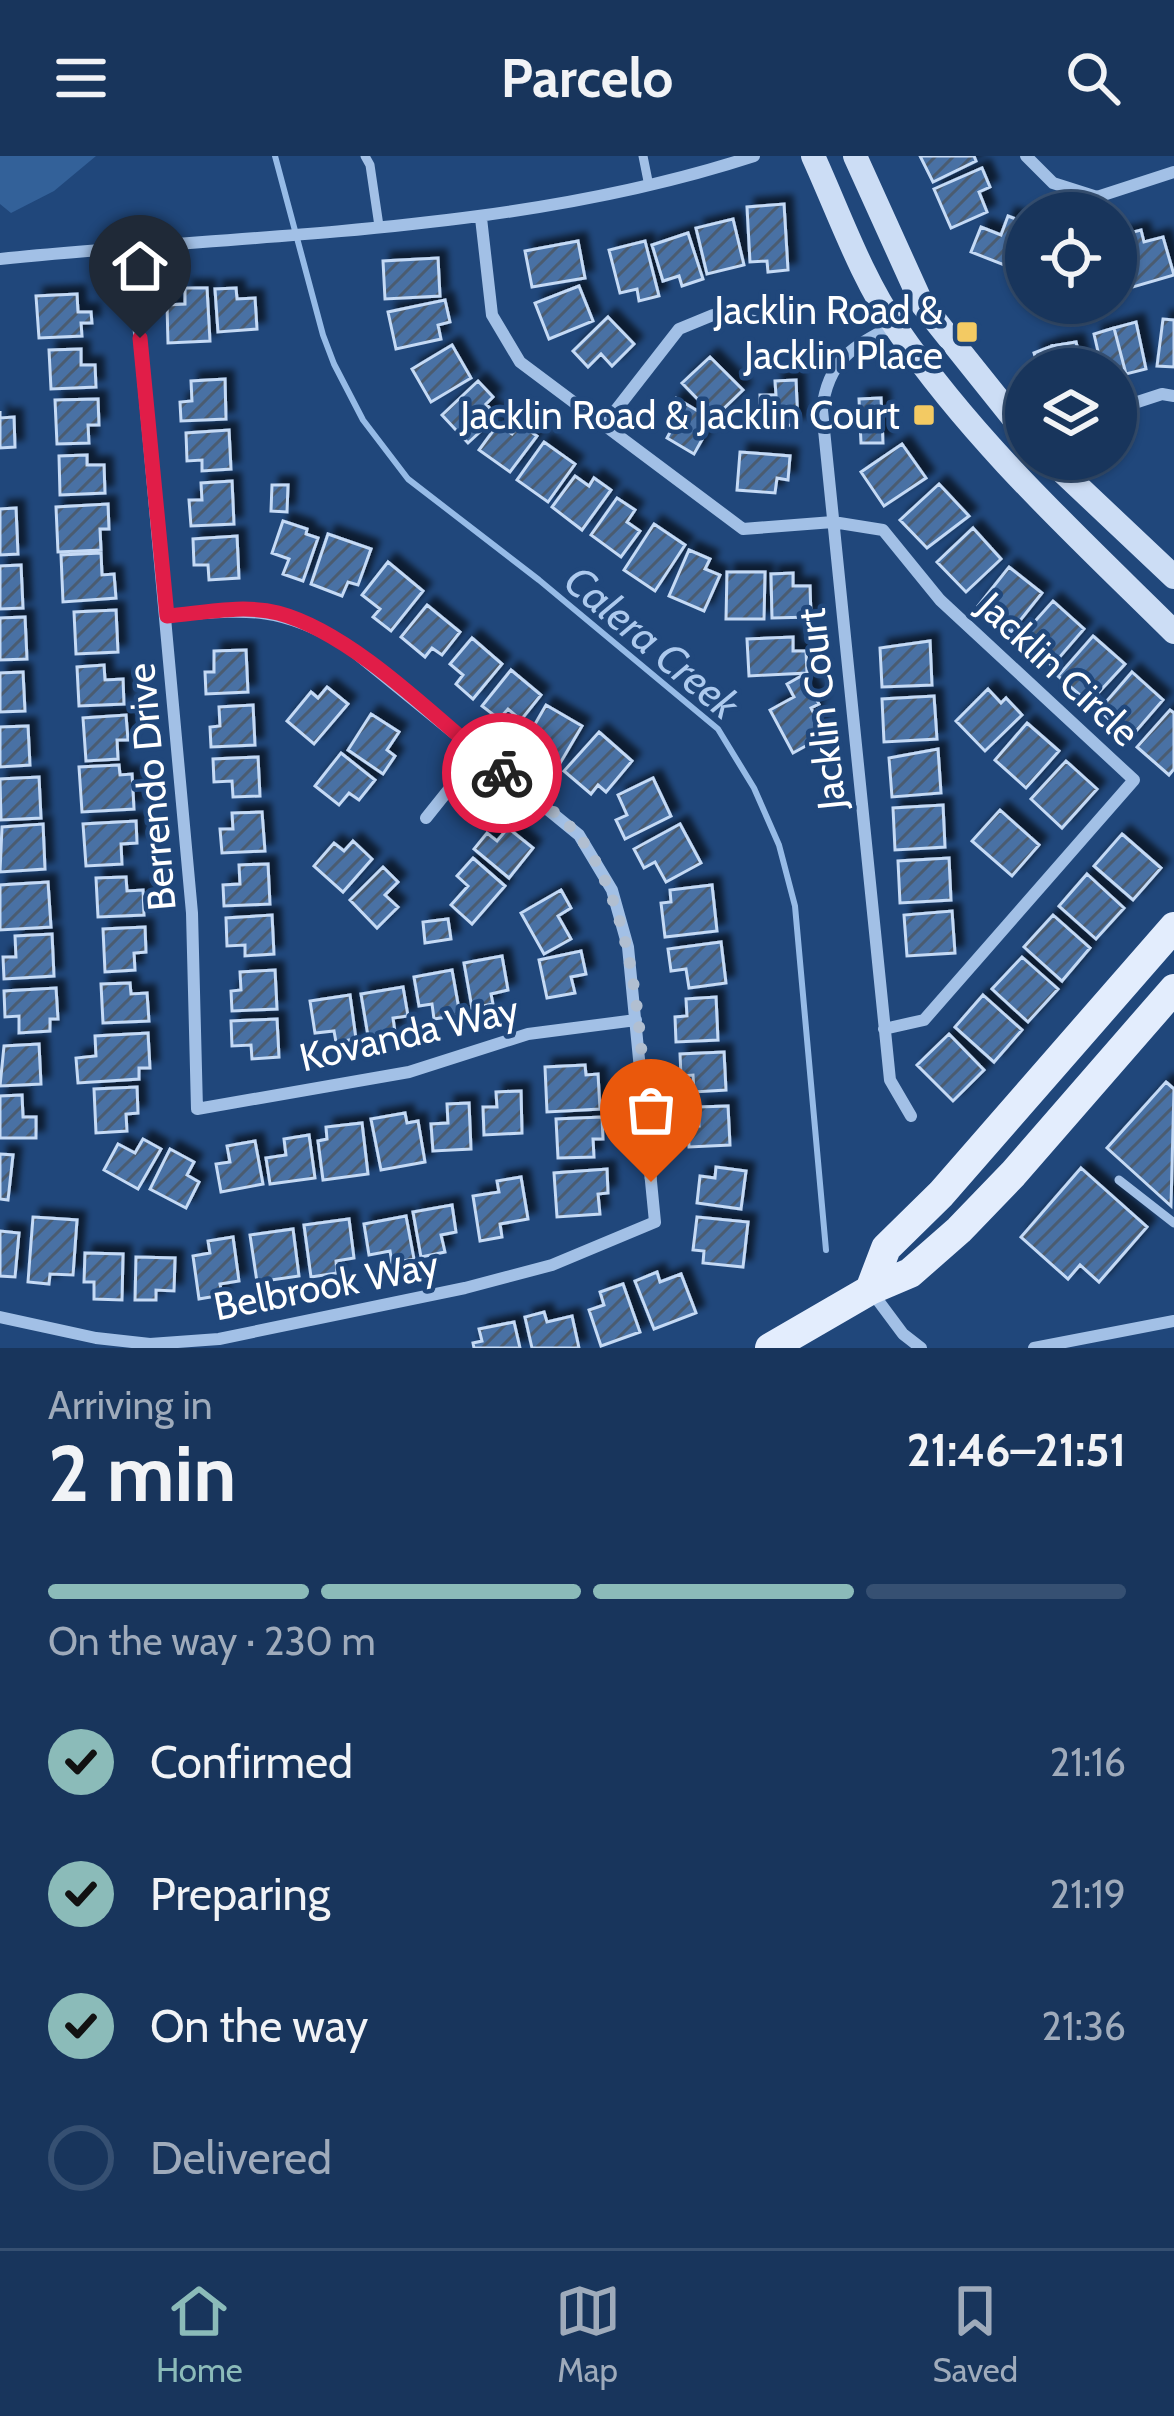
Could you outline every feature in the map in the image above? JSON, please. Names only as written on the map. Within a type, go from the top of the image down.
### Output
[{"type":"main road","points":[[813,156],[894,325],[1014,476],[1174,632]]},
{"type":"main road","points":[[855,156],[922,304],[1005,408]]},
{"type":"main road","points":[[1071,480],[1174,577]]},
{"type":"main road","points":[[870,1290],[886,1248],[941,1194],[1174,927]]},
{"type":"main road","points":[[770,1348],[870,1290],[910,1273],[959,1231],[1174,989]]},
{"type":"street","points":[[0,259],[481,218],[649,186],[754,156]]},
{"type":"street","points":[[1026,156],[1053,184],[1097,197],[1174,172]]},
{"type":"street","points":[[481,218],[492,315],[520,362],[742,529],[832,522]]},
{"type":"street","name":"Berrendo Drive","points":[[130,246],[192,913],[197,1108]]},
{"type":"street","points":[[604,424],[679,328],[713,315],[754,321]]},
{"type":"street","name":"Jacklin Court","points":[[894,325],[835,364],[822,410],[890,1080],[911,1116]]},
{"type":"street","points":[[1137,402],[1162,394],[1174,396]]},
{"type":"street","name":"Jacklin Circle","points":[[832,522],[883,530],[940,600],[1134,780],[924,1020],[884,1028]]},
{"type":"street","points":[[167,616],[245,610],[274,612],[312,624],[346,645],[579,835],[612,890],[628,947],[636,1020]]},
{"type":"street","points":[[426,818],[478,753]]},
{"type":"street","name":"Kovanda Way","points":[[197,1108],[409,1072],[528,1034],[636,1020]]},
{"type":"street","name":"Belbrook Way","points":[[0,1317],[132,1342],[219,1339],[552,1265],[655,1222],[636,1020]]},
{"type":"street","points":[[870,1290],[903,1334],[921,1348]]},
{"type":"street","points":[[1034,1348],[1174,1321]]},
{"type":"lane","points":[[365,156],[379,226]]},
{"type":"lane","points":[[643,156],[649,186]]},
{"type":"lane","points":[[1118,1180],[1174,1223]]},
{"type":"shaded area","points":[[0,156],[96,156],[54,191],[11,213],[0,204]]},
{"type":"building","points":[[920,156],[974,156],[976,161],[933,182]]},
{"type":"building","points":[[982,168],[990,187],[979,192],[987,212],[951,228],[934,189]]},
{"type":"building","points":[[784,204],[788,270],[768,272],[767,261],[750,262],[747,207]]},
{"type":"building","points":[[733,219],[744,265],[707,274],[696,228]]},
{"type":"building","points":[[1005,224],[1005,265],[971,252],[981,227],[1001,235]]},
{"type":"building","points":[[1141,230],[1144,242],[1163,237],[1174,275],[1137,286],[1137,231]]},
{"type":"building","points":[[688,233],[703,279],[682,286],[679,276],[663,281],[652,245]]},
{"type":"building","points":[[578,241],[585,278],[532,287],[525,251]]},
{"type":"building","points":[[645,241],[659,296],[639,301],[637,289],[620,293],[609,250]]},
{"type":"building","points":[[438,258],[440,296],[385,299],[383,261]]},
{"type":"building","points":[[579,286],[593,321],[549,339],[535,303]]},
{"type":"building","points":[[185,288],[207,288],[210,341],[168,343],[167,305],[185,304]]},
{"type":"building","points":[[236,288],[237,299],[255,298],[257,329],[218,332],[215,289]]},
{"type":"building","points":[[77,294],[78,312],[91,312],[92,323],[81,323],[82,336],[39,338],[36,296]]},
{"type":"building","points":[[445,300],[450,322],[438,325],[441,339],[396,349],[388,312]]},
{"type":"building","points":[[608,317],[634,344],[612,366],[601,354],[588,367],[573,351]]},
{"type":"building","points":[[1163,319],[1174,320],[1174,367],[1157,366]]},
{"type":"building","points":[[1136,324],[1146,369],[1137,371],[1137,348],[1119,348],[1114,328]]},
{"type":"building","points":[[1114,328],[1119,348],[1097,348],[1094,334]]},
{"type":"building","points":[[1076,342],[1078,348],[1053,348]]},
{"type":"building","points":[[452,345],[471,378],[431,402],[412,369]]},
{"type":"building","points":[[81,349],[81,365],[95,365],[96,387],[51,389],[49,350]]},
{"type":"building","points":[[710,357],[743,390],[715,417],[682,383]]},
{"type":"building","points":[[225,379],[226,419],[181,421],[180,402],[192,401],[191,381]]},
{"type":"building","points":[[796,380],[798,425],[761,426],[760,395],[776,395],[775,381]]},
{"type":"building","points":[[478,381],[493,397],[486,404],[497,416],[468,443],[442,415]]},
{"type":"building","points":[[676,398],[713,420],[694,454],[667,438],[676,421],[667,415]]},
{"type":"building","points":[[881,398],[883,443],[861,443],[859,399]]},
{"type":"building","points":[[98,399],[99,425],[88,425],[89,443],[57,444],[55,400]]},
{"type":"building","points":[[14,417],[15,447],[0,448],[0,418]]},
{"type":"building","points":[[498,424],[512,434],[520,424],[537,436],[510,472],[479,450]]},
{"type":"building","points":[[229,430],[231,469],[202,471],[202,460],[187,461],[186,433]]},
{"type":"building","points":[[544,442],[575,464],[548,502],[517,480]]},
{"type":"building","points":[[902,444],[926,478],[884,506],[861,472]]},
{"type":"building","points":[[740,452],[790,456],[788,480],[777,478],[775,493],[737,490]]},
{"type":"building","points":[[87,455],[87,465],[104,465],[105,493],[60,495],[59,456]]},
{"type":"building","points":[[575,476],[589,486],[594,478],[611,490],[582,530],[552,507]]},
{"type":"building","points":[[232,481],[234,524],[191,526],[189,500],[202,500],[201,483]]},
{"type":"building","points":[[939,484],[969,516],[927,548],[900,520]]},
{"type":"building","points":[[272,485],[288,485],[287,512],[271,511]]},
{"type":"building","points":[[617,498],[635,510],[627,522],[640,531],[621,557],[591,535]]},
{"type":"building","points":[[108,504],[109,529],[100,529],[101,550],[58,552],[56,507]]},
{"type":"building","points":[[16,508],[18,554],[0,555],[0,509]]},
{"type":"building","points":[[283,521],[318,538],[303,581],[283,574],[289,559],[272,553]]},
{"type":"building","points":[[654,524],[685,545],[655,591],[624,570]]},
{"type":"building","points":[[973,528],[1001,559],[966,592],[937,562]]},
{"type":"building","points":[[328,534],[371,549],[358,585],[348,582],[342,596],[311,584]]},
{"type":"building","points":[[237,536],[239,578],[209,580],[208,565],[194,565],[193,539]]},
{"type":"building","points":[[689,550],[710,559],[705,569],[720,575],[704,611],[669,596]]},
{"type":"building","points":[[101,553],[102,575],[114,574],[116,598],[63,602],[61,555]]},
{"type":"building","points":[[388,562],[423,591],[391,631],[373,617],[380,609],[362,595]]},
{"type":"building","points":[[21,565],[23,608],[0,609],[0,566]]},
{"type":"building","points":[[1009,567],[1042,593],[1011,632],[978,606]]},
{"type":"building","points":[[727,572],[765,572],[764,619],[726,619]]},
{"type":"building","points":[[793,573],[793,586],[810,586],[811,617],[772,618],[771,574]]},
{"type":"building","points":[[1053,601],[1084,629],[1052,666],[1020,638]]},
{"type":"building","points":[[427,605],[460,632],[442,655],[432,648],[425,657],[401,637]]},
{"type":"building","points":[[116,610],[118,652],[76,654],[74,612]]},
{"type":"building","points":[[25,617],[27,659],[0,660],[0,618]]},
{"type":"building","points":[[1093,636],[1125,664],[1089,703],[1058,676]]},
{"type":"building","points":[[793,637],[793,651],[806,651],[807,673],[749,676],[747,639]]},
{"type":"building","points":[[472,638],[502,664],[473,699],[456,684],[463,675],[450,664]]},
{"type":"building","points":[[930,641],[932,685],[882,687],[880,648]]},
{"type":"building","points":[[246,650],[248,692],[206,694],[205,672],[214,672],[214,651]]},
{"type":"building","points":[[104,665],[105,680],[123,679],[124,704],[79,706],[77,667]]},
{"type":"building","points":[[511,670],[541,695],[521,720],[508,709],[499,719],[482,706]]},
{"type":"building","points":[[23,672],[25,711],[0,712],[0,673]]},
{"type":"building","points":[[1132,672],[1163,700],[1130,738],[1099,710]]},
{"type":"building","points":[[803,675],[819,704],[811,708],[820,726],[808,733],[813,742],[793,753],[770,710],[794,697],[787,684]]},
{"type":"building","points":[[327,687],[348,704],[314,744],[287,721],[311,692],[318,698]]},
{"type":"building","points":[[988,689],[1001,703],[1006,698],[1022,715],[985,751],[956,721]]},
{"type":"building","points":[[934,696],[937,739],[884,742],[882,699]]},
{"type":"building","points":[[253,705],[255,745],[211,747],[210,727],[220,726],[219,707]]},
{"type":"building","points":[[546,705],[582,726],[559,765],[538,753],[545,740],[531,731]]},
{"type":"building","points":[[1170,710],[1174,713],[1174,769],[1169,775],[1137,747]]},
{"type":"building","points":[[371,714],[399,732],[387,750],[395,756],[383,774],[348,750]]},
{"type":"building","points":[[126,715],[128,740],[117,740],[118,759],[86,761],[83,718]]},
{"type":"building","points":[[1027,723],[1059,751],[1026,788],[995,760]]},
{"type":"building","points":[[28,726],[30,765],[0,767],[0,727]]},
{"type":"building","points":[[599,732],[632,761],[606,792],[598,785],[591,794],[564,771]]},
{"type":"building","points":[[938,749],[941,793],[892,797],[889,758]]},
{"type":"building","points":[[341,753],[375,780],[359,800],[349,793],[339,805],[315,786]]},
{"type":"building","points":[[258,757],[260,796],[233,797],[232,781],[214,782],[213,759]]},
{"type":"building","points":[[1066,761],[1097,789],[1062,828],[1031,799]]},
{"type":"building","points":[[119,765],[120,775],[132,774],[134,809],[82,812],[79,767]]},
{"type":"building","points":[[39,777],[41,818],[1,820],[0,779]]},
{"type":"building","points":[[653,778],[671,816],[625,839],[616,820],[627,815],[618,795]]},
{"type":"building","points":[[943,805],[945,847],[895,850],[893,808]]},
{"type":"building","points":[[1000,810],[1039,845],[1012,876],[972,841]]},
{"type":"building","points":[[262,812],[265,851],[222,853],[220,829],[233,829],[232,813]]},
{"type":"building","points":[[136,821],[137,843],[121,844],[122,864],[86,866],[83,824]]},
{"type":"building","points":[[43,824],[45,869],[0,872],[2,827]]},
{"type":"building","points":[[680,824],[701,863],[666,882],[655,862],[644,868],[634,849]]},
{"type":"building","points":[[508,828],[533,848],[509,878],[474,849],[487,833],[497,841]]},
{"type":"building","points":[[1122,834],[1161,868],[1133,900],[1094,866]]},
{"type":"building","points":[[353,841],[372,859],[343,892],[314,866],[334,843],[344,851]]},
{"type":"building","points":[[473,858],[505,886],[472,924],[451,905],[468,886],[457,876]]},
{"type":"building","points":[[949,858],[951,900],[900,903],[898,861]]},
{"type":"building","points":[[268,864],[270,904],[224,906],[223,885],[240,884],[239,865]]},
{"type":"building","points":[[383,867],[398,882],[385,895],[398,907],[377,928],[350,900]]},
{"type":"building","points":[[1087,874],[1124,908],[1096,939],[1059,906]]},
{"type":"building","points":[[126,877],[127,891],[143,890],[144,915],[98,917],[96,878]]},
{"type":"building","points":[[48,882],[51,927],[0,930],[0,885]]},
{"type":"building","points":[[712,885],[717,931],[665,937],[661,903],[671,902],[670,890]]},
{"type":"building","points":[[561,890],[571,908],[558,916],[571,939],[544,954],[521,913]]},
{"type":"building","points":[[952,911],[955,953],[907,956],[904,915]]},
{"type":"building","points":[[272,915],[274,954],[245,956],[245,945],[227,946],[226,918]]},
{"type":"building","points":[[1053,915],[1090,948],[1062,981],[1024,947]]},
{"type":"building","points":[[448,919],[451,939],[425,943],[423,922]]},
{"type":"building","points":[[145,927],[146,952],[134,953],[135,970],[105,972],[103,929]]},
{"type":"building","points":[[52,934],[54,976],[4,979],[3,957],[16,957],[15,936]]},
{"type":"building","points":[[721,942],[726,983],[689,988],[686,969],[671,971],[668,949]]},
{"type":"building","points":[[581,951],[586,974],[571,977],[575,993],[547,998],[539,960]]},
{"type":"building","points":[[502,956],[508,990],[491,994],[493,1004],[472,1008],[464,963]]},
{"type":"building","points":[[1022,957],[1058,989],[1028,1022],[992,989]]},
{"type":"building","points":[[275,970],[277,1009],[232,1011],[231,991],[241,990],[240,972]]},
{"type":"building","points":[[452,970],[460,1015],[434,1019],[432,1004],[419,1006],[414,977]]},
{"type":"building","points":[[130,983],[131,994],[147,993],[149,1021],[103,1023],[101,984]]},
{"type":"building","points":[[403,987],[408,1016],[393,1018],[395,1032],[368,1036],[361,994]]},
{"type":"building","points":[[56,988],[58,1019],[50,1019],[50,1031],[19,1033],[19,1016],[5,1017],[4,991]]},
{"type":"building","points":[[350,995],[356,1039],[336,1042],[334,1031],[315,1033],[310,1001]]},
{"type":"building","points":[[983,995],[1022,1030],[994,1062],[955,1027]]},
{"type":"building","points":[[716,997],[718,1040],[676,1042],[675,1017],[687,1016],[686,999]]},
{"type":"building","points":[[277,1019],[279,1057],[252,1059],[251,1045],[232,1046],[231,1021]]},
{"type":"building","points":[[148,1033],[150,1068],[139,1068],[139,1079],[78,1083],[76,1058],[96,1056],[95,1036]]},
{"type":"building","points":[[949,1034],[984,1070],[953,1101],[917,1065]]},
{"type":"building","points":[[39,1044],[41,1084],[0,1086],[4,1046]]},
{"type":"building","points":[[724,1052],[726,1090],[694,1092],[693,1075],[681,1076],[680,1054]]},
{"type":"building","points":[[585,1065],[586,1075],[598,1074],[600,1109],[547,1112],[545,1067]]},
{"type":"building","points":[[1166,1082],[1174,1089],[1171,1206],[1107,1148]]},
{"type":"building","points":[[137,1087],[138,1113],[126,1114],[127,1131],[96,1133],[94,1089]]},
{"type":"building","points":[[521,1091],[522,1133],[484,1135],[483,1107],[497,1107],[496,1092]]},
{"type":"building","points":[[22,1095],[23,1117],[36,1117],[36,1138],[0,1138],[0,1096]]},
{"type":"building","points":[[469,1103],[471,1149],[433,1151],[431,1124],[448,1123],[447,1104]]},
{"type":"building","points":[[728,1106],[730,1145],[689,1147],[688,1126],[699,1126],[698,1107]]},
{"type":"building","points":[[405,1113],[407,1123],[418,1121],[425,1162],[381,1170],[371,1119]]},
{"type":"building","points":[[602,1117],[603,1139],[593,1139],[594,1157],[558,1158],[556,1119]]},
{"type":"building","points":[[362,1123],[368,1174],[323,1180],[318,1141],[327,1139],[326,1127]]},
{"type":"building","points":[[309,1135],[315,1178],[270,1184],[266,1158],[286,1155],[284,1139]]},
{"type":"building","points":[[143,1139],[161,1149],[138,1189],[104,1170],[118,1144],[135,1153]]},
{"type":"building","points":[[255,1141],[263,1184],[221,1192],[216,1164],[230,1162],[227,1146]]},
{"type":"building","points":[[170,1149],[194,1162],[187,1175],[199,1182],[186,1208],[150,1189]]},
{"type":"building","points":[[0,1154],[13,1155],[8,1200],[0,1199]]},
{"type":"building","points":[[716,1167],[746,1171],[741,1209],[697,1203],[700,1176],[715,1178]]},
{"type":"building","points":[[1081,1168],[1147,1227],[1099,1282],[1080,1265],[1068,1279],[1021,1237]]},
{"type":"building","points":[[607,1169],[608,1193],[598,1194],[600,1214],[557,1217],[554,1173]]},
{"type":"building","points":[[521,1177],[528,1219],[500,1224],[502,1237],[480,1241],[473,1196],[499,1192],[497,1181]]},
{"type":"building","points":[[452,1205],[456,1232],[441,1235],[445,1252],[421,1257],[413,1212]]},
{"type":"building","points":[[406,1216],[414,1259],[392,1263],[390,1251],[369,1255],[364,1224]]},
{"type":"building","points":[[33,1217],[77,1220],[73,1275],[50,1274],[49,1284],[28,1282]]},
{"type":"building","points":[[697,1217],[748,1222],[743,1267],[703,1263],[704,1251],[693,1250]]},
{"type":"building","points":[[349,1219],[354,1258],[336,1261],[337,1273],[311,1277],[304,1225]]},
{"type":"building","points":[[293,1229],[299,1276],[257,1282],[250,1235]]},
{"type":"building","points":[[0,1231],[19,1233],[15,1277],[0,1276]]},
{"type":"building","points":[[233,1237],[239,1281],[220,1284],[222,1295],[199,1299],[193,1256],[210,1253],[208,1241]]},
{"type":"building","points":[[85,1253],[123,1254],[122,1300],[94,1299],[94,1282],[84,1282]]},
{"type":"building","points":[[136,1257],[175,1258],[174,1291],[156,1290],[156,1300],[135,1300]]},
{"type":"building","points":[[657,1272],[660,1282],[681,1274],[696,1313],[654,1329],[635,1281]]},
{"type":"building","points":[[623,1284],[640,1332],[601,1346],[589,1310],[604,1305],[600,1292]]},
{"type":"building","points":[[544,1312],[547,1322],[572,1316],[579,1348],[532,1348],[525,1317]]},
{"type":"building","points":[[514,1322],[520,1348],[474,1348],[473,1343],[482,1341],[479,1329]]},
{"type":"waterway","name":"Calera Creek","points":[[275,156],[323,335],[363,420],[408,479],[539,580],[718,729],[754,788],[779,845],[795,906],[826,1250]]},
{"type":"way so far","points":[[502,773],[579,835],[612,890],[628,947],[651,1182]]},
{"type":"place","name":"Jacklin Road & Jacklin Place","points":[[967,332]]},
{"type":"place","name":"Jacklin Road & Jacklin Court","points":[[924,415]]},
{"type":"route","points":[[140,338],[167,616],[245,610],[274,612],[312,624],[346,645],[502,773]]}]
